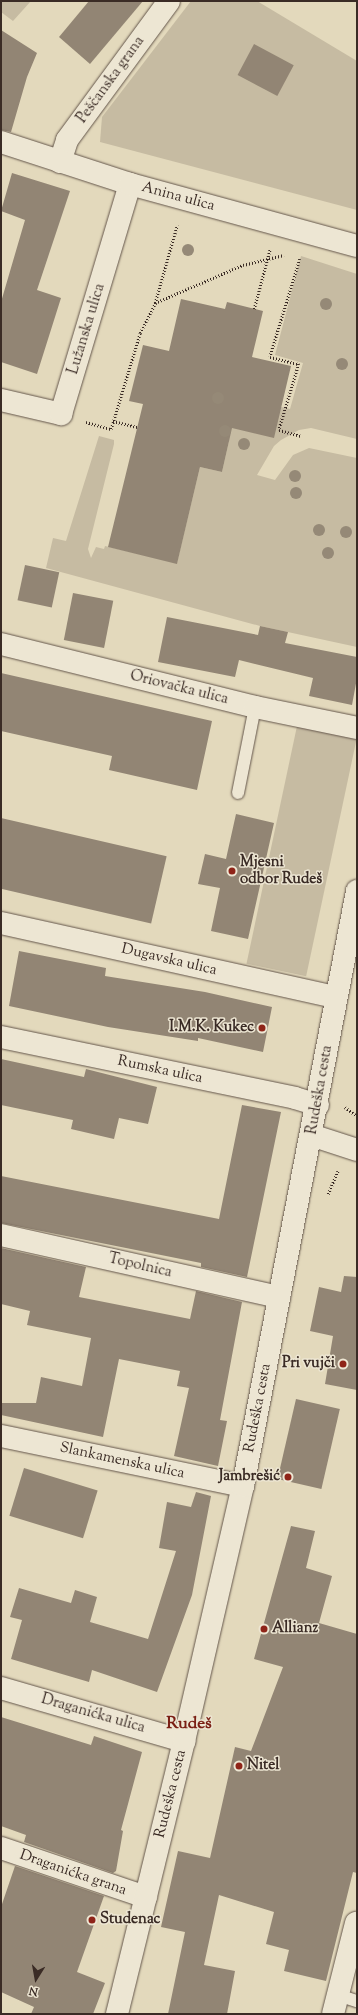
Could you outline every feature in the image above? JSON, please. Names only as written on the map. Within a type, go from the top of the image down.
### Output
[{"type":"street","name":"Peščanska grana","points":[[60,162],[67,140],[169,1]]},
{"type":"street","name":"Anina ulica","points":[[1,142],[130,184],[357,246]]},
{"type":"street","name":"Lužanska ulica","points":[[61,414],[130,184]]},
{"type":"street","points":[[1,400],[61,414]]},
{"type":"street","name":"Oriovačka ulica","points":[[1,644],[256,707],[357,728]]},
{"type":"street","name":"Rudeška cesta","points":[[117,2014],[184,1741],[243,1486],[278,1297],[318,1105],[336,997],[357,891]]},
{"type":"street","name":"Dugavska ulica","points":[[1,923],[336,997]]},
{"type":"street","name":"Rumska ulica","points":[[1,1037],[295,1098],[318,1105]]},
{"type":"street","points":[[312,1135],[357,1150]]},
{"type":"street","name":"Topolnica","points":[[1,1235],[278,1297]]},
{"type":"street","name":"Slankamenska ulica","points":[[1,1436],[243,1486]]},
{"type":"street","name":"Draganićka ulica","points":[[1,1688],[184,1741]]},
{"type":"street","name":"Draganićka grana","points":[[1,1848],[146,1897]]},
{"type":"street","points":[[343,2003],[356,1923]]},
{"type":"lane","points":[[238,793],[256,707]]},
{"type":"path","points":[[61,414],[111,429],[140,333],[155,303],[178,223]]},
{"type":"path","points":[[254,309],[271,243]]},
{"type":"path","points":[[301,436],[279,430],[299,364],[270,357],[302,251]]},
{"type":"path","points":[[155,303],[210,278],[288,254]]},
{"type":"path","points":[[114,421],[137,427]]},
{"type":"shaded area","points":[[1,1],[31,1],[13,21],[1,12]]},
{"type":"shaded area","points":[[191,1],[257,1],[357,61],[357,210],[100,142],[102,117]]},
{"type":"shaded area","points":[[301,256],[357,274],[357,439],[311,428],[299,430],[281,440],[274,446],[257,475],[275,480],[293,455],[309,448],[357,458],[357,647],[260,626],[46,568],[53,538],[66,541],[99,436],[114,440],[114,444],[88,549],[91,558],[96,547],[104,549],[105,546],[177,563],[200,467],[222,472],[229,441],[203,435],[281,407],[290,409],[303,363],[275,355]]},
{"type":"shaded area","points":[[297,726],[357,739],[306,976],[246,964]]},
{"type":"building","points":[[89,1],[143,1],[90,64],[59,37]]},
{"type":"building","points":[[1,30],[37,53],[27,77],[11,132],[1,130]]},
{"type":"building","points":[[254,44],[294,65],[277,96],[238,75]]},
{"type":"building","points":[[12,173],[70,191],[37,290],[61,298],[37,374],[1,362],[1,302],[25,220],[1,211]]},
{"type":"building","points":[[181,299],[225,309],[227,302],[263,311],[252,357],[291,366],[274,438],[232,428],[222,472],[200,467],[177,564],[108,547],[143,404],[129,401],[143,345],[169,351]]},
{"type":"building","points":[[25,565],[59,572],[52,607],[18,600]]},
{"type":"building","points":[[73,593],[113,601],[104,648],[64,640]]},
{"type":"building","points":[[167,617],[258,635],[260,626],[288,632],[285,643],[357,657],[357,678],[352,705],[309,696],[313,678],[239,660],[235,677],[158,662]]},
{"type":"building","points":[[1,673],[212,721],[197,790],[109,770],[112,756],[1,731]]},
{"type":"building","name":"Mjesni odbor Rudeš","points":[[236,814],[274,823],[248,939],[211,931],[220,888],[198,884],[205,854],[226,859]]},
{"type":"building","points":[[1,818],[167,856],[151,923],[1,889]]},
{"type":"building","points":[[19,951],[106,968],[105,976],[205,992],[272,1007],[263,1052],[198,1038],[198,1041],[108,1027],[9,1006]]},
{"type":"building","points":[[1,1059],[84,1077],[86,1069],[157,1087],[148,1124],[119,1118],[114,1139],[71,1129],[73,1120],[1,1105]]},
{"type":"building","points":[[242,1105],[281,1112],[247,1277],[201,1267],[201,1263],[1,1223],[1,1176],[219,1219]]},
{"type":"building","points":[[1,1248],[86,1267],[79,1297],[190,1319],[196,1291],[242,1302],[220,1420],[227,1421],[218,1466],[174,1456],[189,1388],[177,1386],[180,1371],[119,1359],[103,1437],[1,1415],[1,1403],[36,1403],[41,1377],[82,1386],[91,1338],[27,1325],[30,1311],[1,1304]]},
{"type":"building","points":[[344,1276],[357,1277],[357,1390],[325,1384],[333,1336],[310,1331],[319,1287],[341,1292]]},
{"type":"building","points":[[296,1399],[340,1409],[321,1489],[278,1479]]},
{"type":"building","points":[[24,1468],[98,1491],[83,1538],[9,1516]]},
{"type":"building","points":[[196,1492],[211,1496],[192,1595],[157,1692],[92,1670],[89,1682],[11,1659],[22,1620],[10,1617],[19,1588],[71,1603],[75,1590],[97,1597],[90,1622],[148,1639],[176,1551],[159,1548],[167,1502],[191,1507]]},
{"type":"building","points":[[291,1526],[315,1531],[306,1568],[332,1576],[319,1623],[357,1634],[357,1873],[353,1872],[326,1981],[284,1971],[289,1950],[266,1944],[274,1912],[219,1895],[204,1965],[235,1971],[227,2014],[168,2014],[185,1932],[161,1927],[178,1851],[210,1858],[235,1747],[251,1751],[283,1667],[254,1659]]},
{"type":"building","points":[[1,1717],[91,1745],[94,1736],[142,1752],[121,1830],[123,1831],[116,1871],[113,1873],[24,1842],[26,1835],[1,1826]]},
{"type":"building","points":[[15,1866],[104,1896],[77,1972],[105,1983],[93,2014],[31,2014],[34,2007],[1,1992],[1,1907]]},
{"type":"place","name":"Mjesni odbor Rudeš","points":[[232,871]]},
{"type":"place","name":"I.M.K. Kukec","points":[[262,1028]]},
{"type":"place","name":"Pri vujči","points":[[343,1364]]},
{"type":"place","name":"Jambrešić","points":[[288,1477]]},
{"type":"place","name":"Allianz","points":[[264,1629]]},
{"type":"place","name":"Nitel","points":[[239,1766]]},
{"type":"place","name":"Studenac","points":[[92,1920]]},
{"type":"district","name":"Rudeš","points":[[189,1725]]}]
